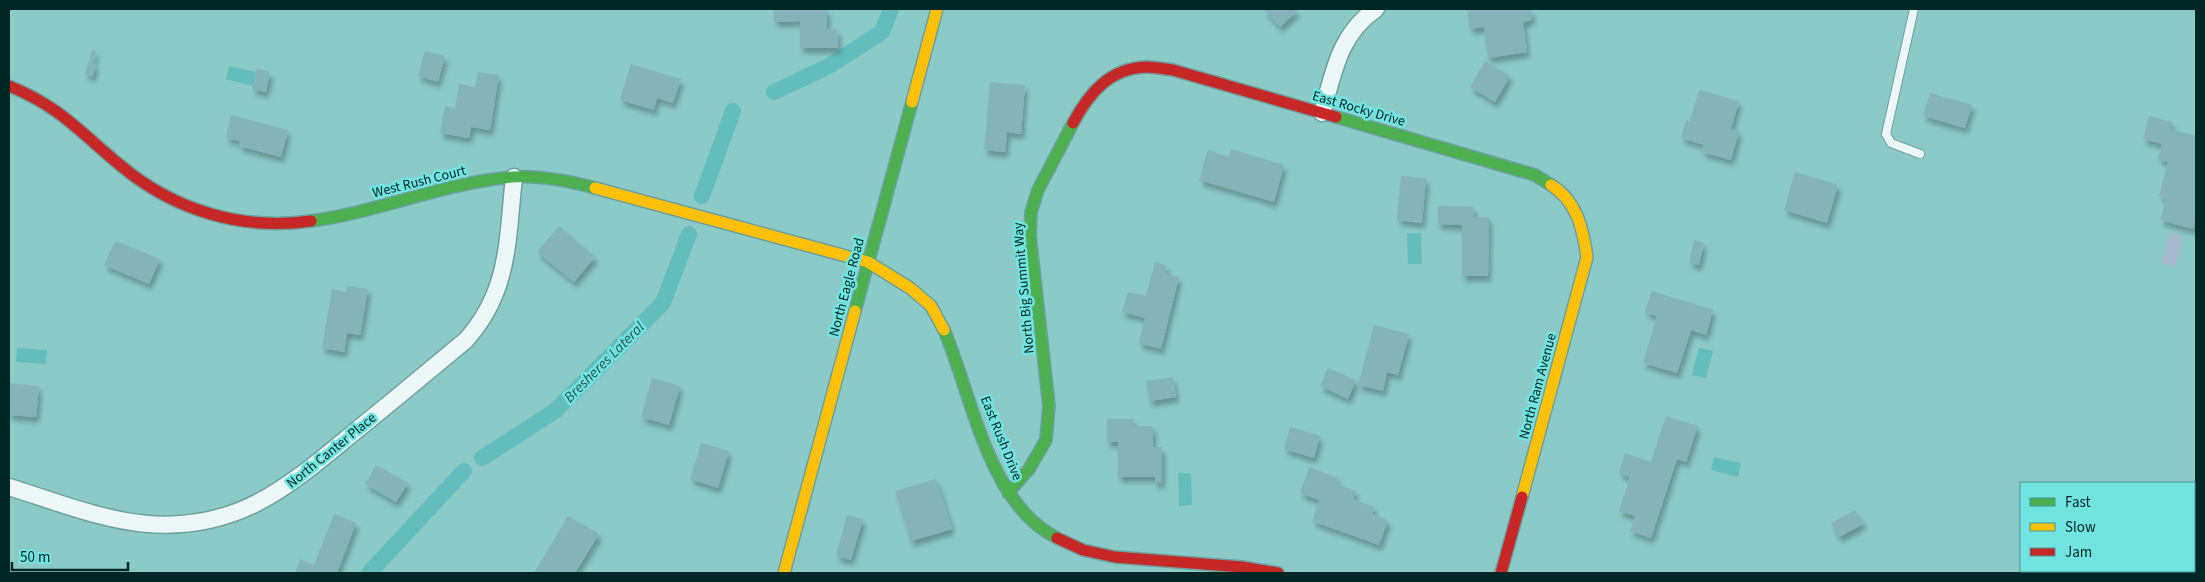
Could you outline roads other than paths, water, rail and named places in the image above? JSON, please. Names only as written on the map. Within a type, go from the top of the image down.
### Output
[{"type":"street","name":"North Eagle Road","points":[[784,573],[937,9]]},
{"type":"street","points":[[1322,113],[1340,51],[1352,30],[1376,9]]},
{"type":"street","name":"East Rocky Drive","points":[[1125,71],[1146,67],[1173,70],[1535,175],[1562,192],[1573,207]]},
{"type":"street","name":"North Big Summit Way","points":[[1008,493],[1029,469],[1046,440],[1049,406],[1030,236],[1031,212],[1038,190],[1085,100],[1106,80],[1125,71]]},
{"type":"street","name":"West Rush Court","points":[[9,86],[25,92],[62,113],[126,170],[154,190],[192,210],[232,221],[270,225],[309,223],[464,184],[514,177],[551,179],[586,185],[868,262]]},
{"type":"street","name":"North Canter Place","points":[[9,487],[105,516],[128,521],[166,524],[219,518],[270,497],[300,477],[466,340],[479,326],[489,309],[502,275],[514,177]]},
{"type":"street","name":"North Ram Avenue","points":[[1501,573],[1587,257],[1582,226],[1573,207]]},
{"type":"street","name":"East Rush Drive","points":[[868,262],[910,288],[931,306],[945,331],[993,463],[1008,493],[1028,518],[1054,537],[1083,550],[1115,556],[1242,567],[1278,573]]},
{"type":"lane","points":[[1914,9],[1886,134],[1892,143],[1920,154]]},
{"type":"water","points":[[229,66],[256,72],[253,86],[226,79]]},
{"type":"water","points":[[1407,233],[1421,233],[1422,264],[1408,264]]},
{"type":"water","points":[[17,348],[47,350],[46,364],[16,362]]},
{"type":"water","points":[[1699,348],[1713,351],[1706,378],[1692,375]]},
{"type":"water","points":[[1714,457],[1741,463],[1738,477],[1711,470]]},
{"type":"water","points":[[1178,473],[1191,473],[1192,505],[1179,506]]},
{"type":"waterway","name":"Bresheres Lateral","points":[[774,92],[829,66],[882,32],[891,9]]},
{"type":"waterway","name":"Bresheres Lateral","points":[[702,196],[733,111]]},
{"type":"waterway","name":"Bresheres Lateral","points":[[482,458],[555,411],[663,303],[689,234]]},
{"type":"waterway","name":"Bresheres Lateral","points":[[369,573],[464,471]]}]
